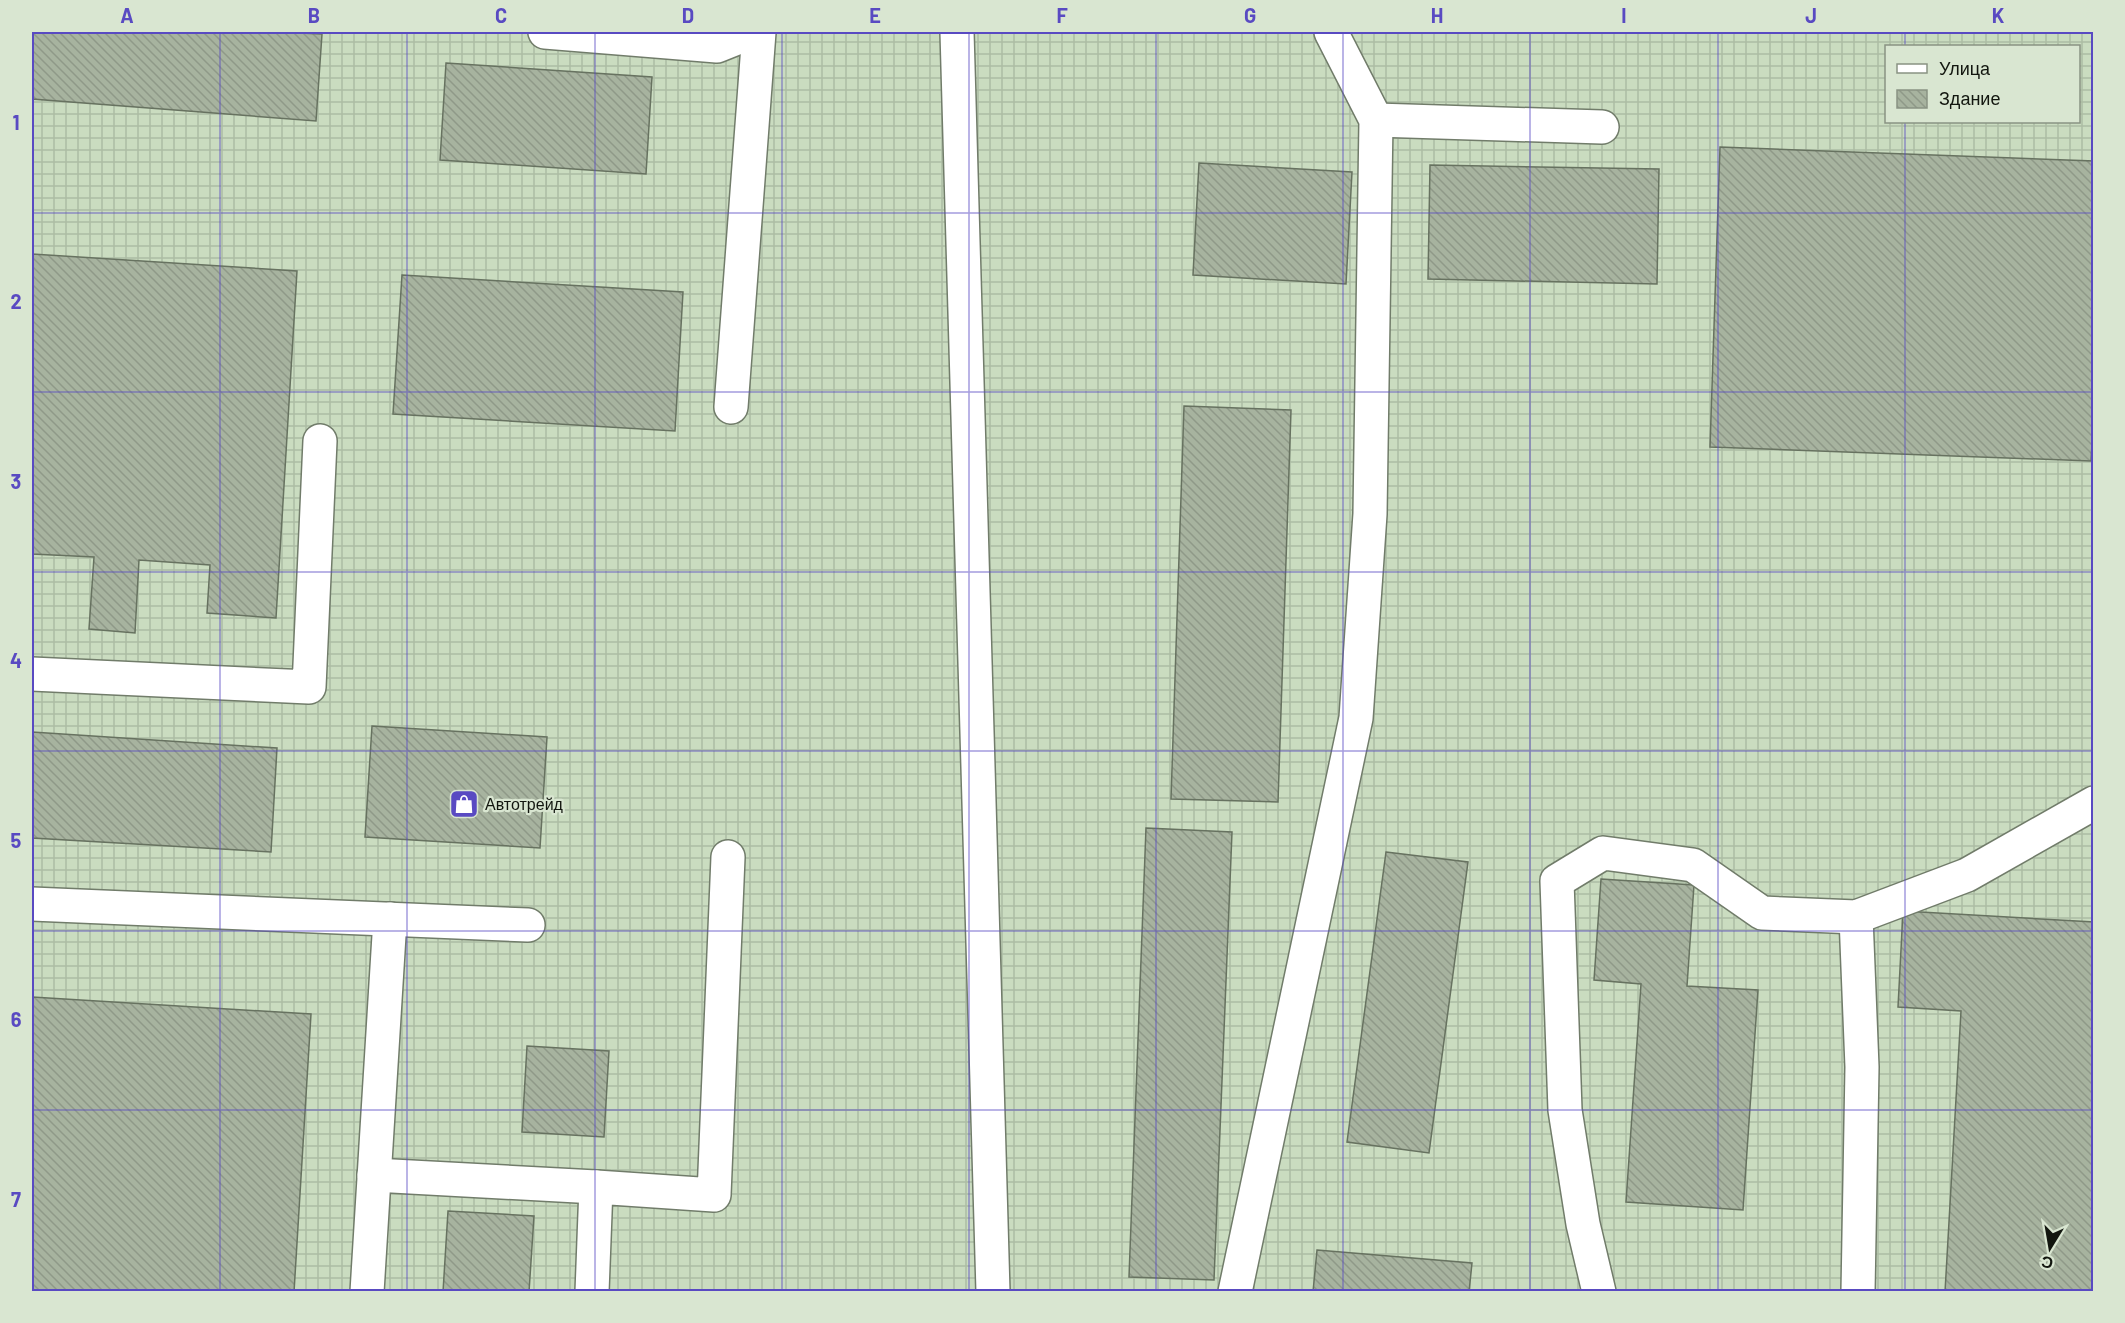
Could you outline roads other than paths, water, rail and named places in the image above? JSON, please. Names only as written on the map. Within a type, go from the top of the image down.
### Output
[{"type":"lane","points":[[544,32],[717,46],[752,32]]},
{"type":"lane","points":[[731,407],[759,32]]},
{"type":"lane","points":[[957,32],[993,1292]]},
{"type":"lane","points":[[1235,1292],[1356,718],[1370,514],[1376,120],[1330,32]]},
{"type":"lane","points":[[1376,120],[1602,127]]},
{"type":"lane","points":[[32,674],[309,687],[320,441]]},
{"type":"lane","points":[[1599,1292],[1583,1224],[1565,1110],[1557,881],[1603,853],[1693,865],[1762,913],[1856,917],[1966,876],[2094,802]]},
{"type":"lane","points":[[374,1175],[714,1194],[728,857]]},
{"type":"lane","points":[[32,904],[528,925]]},
{"type":"lane","points":[[1856,917],[1862,1066],[1858,1292]]},
{"type":"lane","points":[[368,1292],[390,919]]},
{"type":"lane","points":[[592,1292],[596,1187]]},
{"type":"place","name":"Автотрейд","points":[[464,804]]}]
